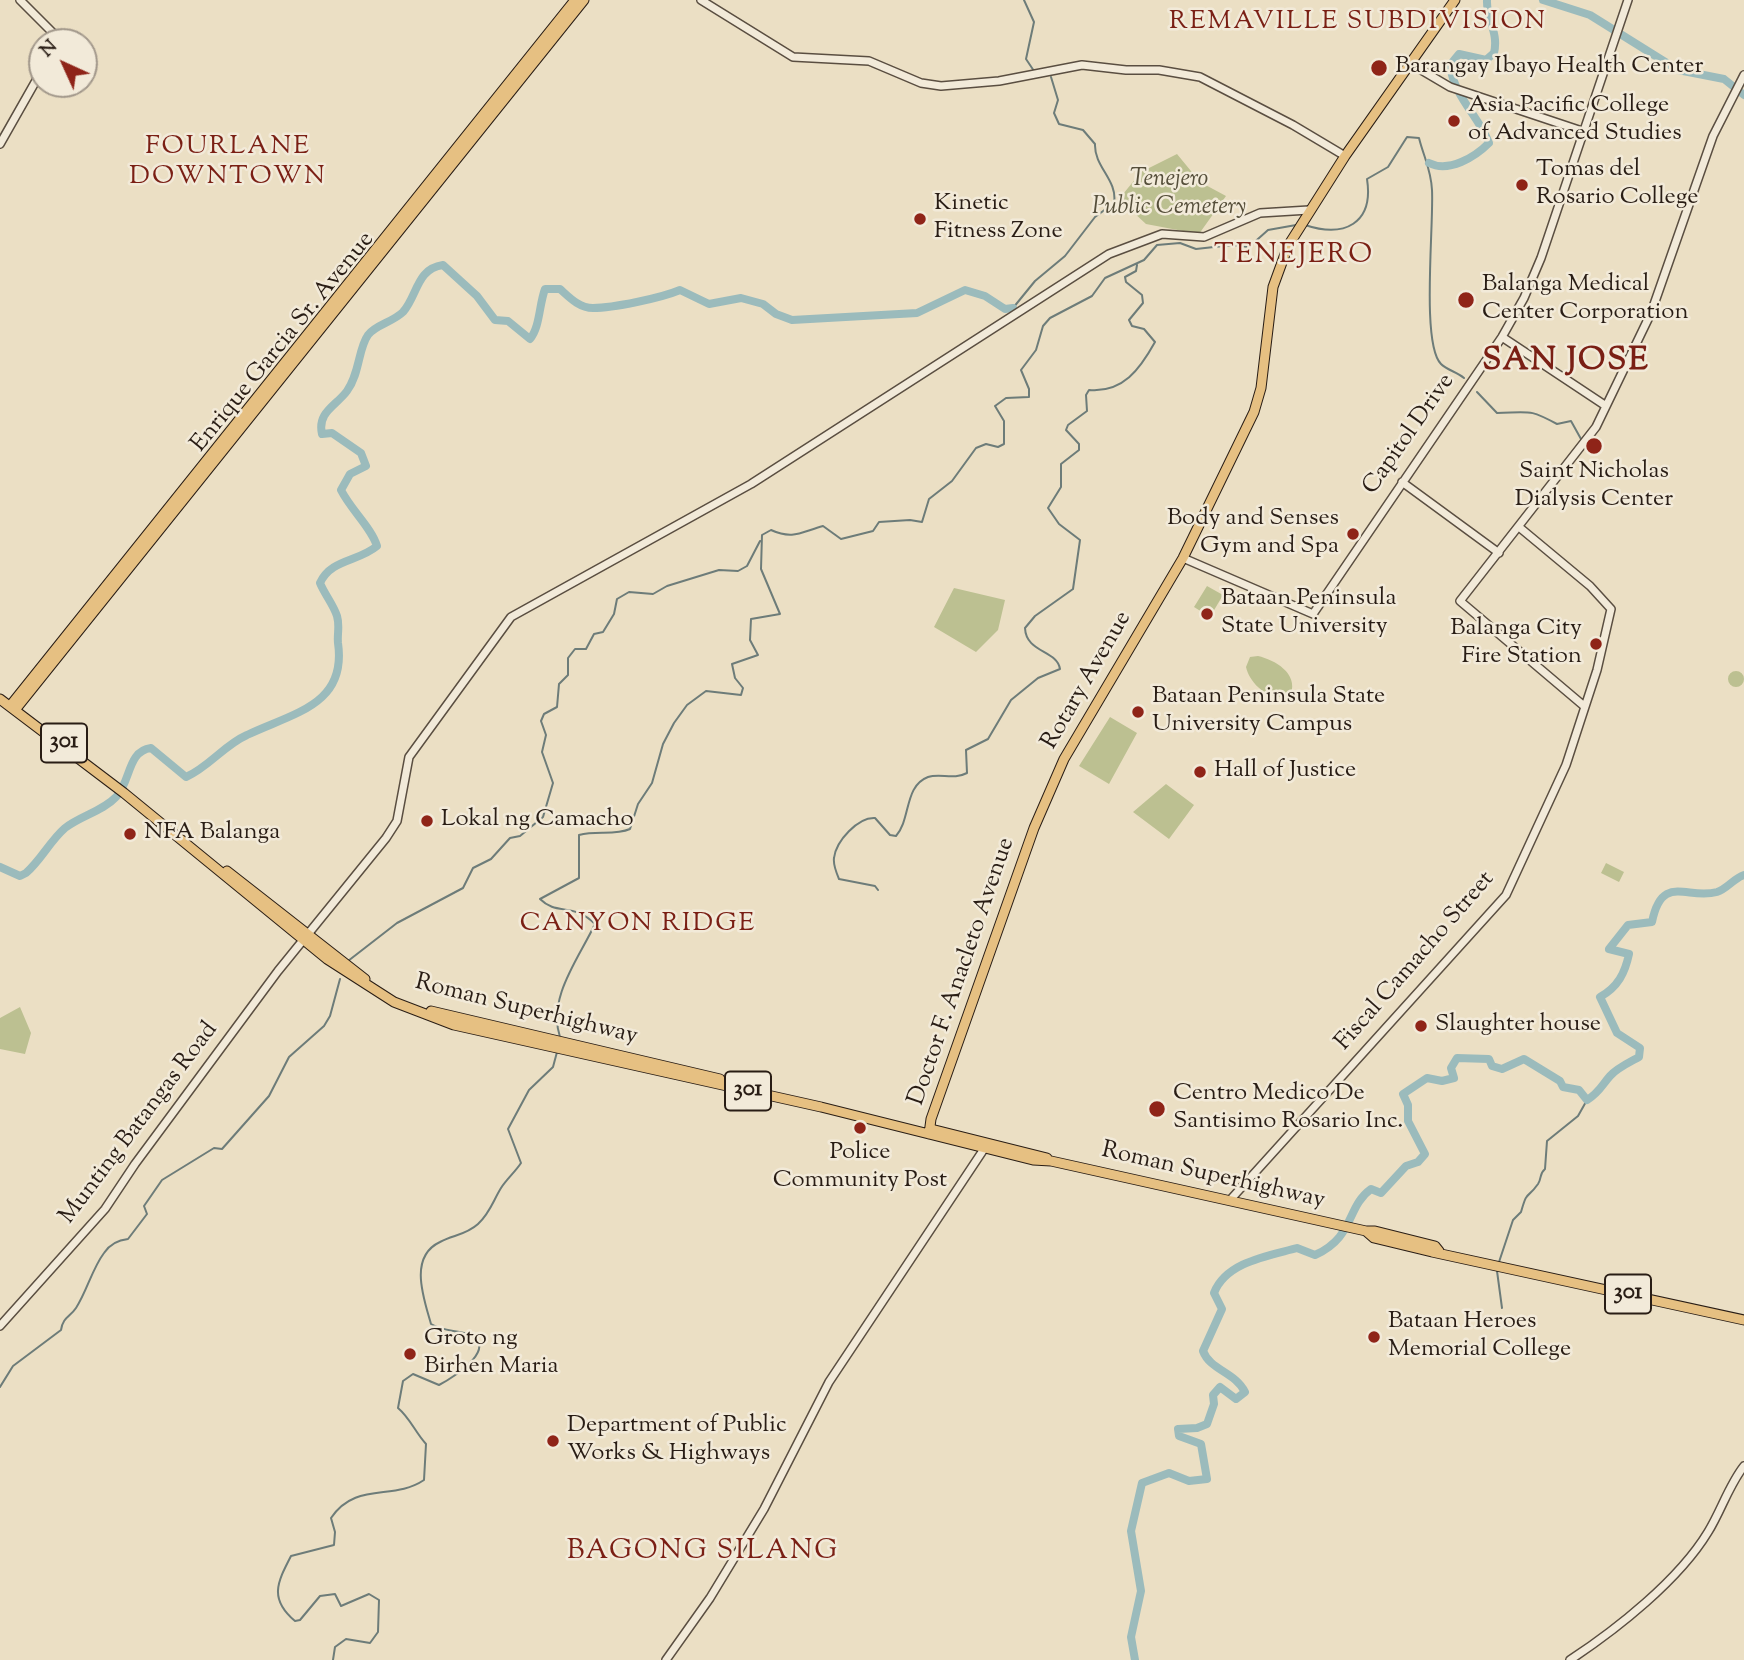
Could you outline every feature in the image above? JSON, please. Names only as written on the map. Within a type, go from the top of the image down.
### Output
[{"type":"main road","name":"Enrique Garcia Sr. Avenue","points":[[14,706],[501,97],[575,0]]},
{"type":"main road","name":"Enrique Garcia Sr. Avenue","points":[[501,97],[584,0]]},
{"type":"main road","name":"Rotary Avenue","points":[[1034,828],[1081,727],[1183,558],[1254,412],[1261,388],[1273,287],[1300,225],[1455,0]]},
{"type":"main road","name":"Roman Superhighway","points":[[0,691],[14,706],[306,937],[347,974],[394,1002],[454,1025],[567,1047],[1044,1157],[1051,1161],[1366,1231],[1374,1238],[1744,1320]]},
{"type":"main road","name":"Roman Superhighway","points":[[0,699],[14,706]]},
{"type":"main road","name":"Doctor F. Anacleto Avenue","points":[[929,1132],[1034,828]]},
{"type":"main road","name":"Roman Superhighway","points":[[929,1132],[985,1149],[1042,1162],[1051,1161]]},
{"type":"street","points":[[20,0],[48,28]]},
{"type":"street","points":[[701,0],[793,57],[869,61],[921,83],[941,86],[999,81],[1082,65],[1126,70],[1159,70],[1200,77],[1293,125],[1345,156]]},
{"type":"street","name":"Capitol Drive","points":[[1183,558],[1313,614],[1502,337],[1524,298],[1541,258],[1585,132],[1628,0]]},
{"type":"street","points":[[1411,64],[1450,87],[1585,132]]},
{"type":"street","points":[[1584,706],[1460,601],[1596,427],[1651,313],[1713,136],[1744,75]]},
{"type":"street","points":[[0,144],[28,95]]},
{"type":"street","name":"Munting Batangas Road","points":[[0,1326],[105,1209],[167,1121],[395,824],[409,758],[511,617],[751,484],[1109,254],[1162,234],[1204,237],[1260,213],[1309,210]]},
{"type":"street","points":[[1502,337],[1606,406]]},
{"type":"street","points":[[1402,482],[1499,554]]},
{"type":"street","name":"Fiscal Camacho Street","points":[[1233,1200],[1506,895],[1559,785],[1597,670],[1611,609],[1590,586],[1519,527]]},
{"type":"street","points":[[666,1660],[710,1598],[764,1509],[829,1381],[985,1149]]},
{"type":"street","points":[[1570,1660],[1651,1596],[1688,1560],[1707,1534],[1744,1466]]},
{"type":"green space","name":"Tenejero Public Cemetery","points":[[1177,154],[1200,182],[1226,196],[1199,234],[1146,224],[1119,199],[1141,172]]},
{"type":"green space","points":[[1207,586],[1223,595],[1210,617],[1194,607]]},
{"type":"green space","points":[[954,588],[1005,600],[998,630],[976,652],[934,627]]},
{"type":"green space","points":[[1258,656],[1278,664],[1288,674],[1291,694],[1277,697],[1269,695],[1257,686],[1246,667],[1250,657]]},
{"type":"green space","points":[[1736,671],[1744,679],[1736,687],[1728,679]]},
{"type":"green space","points":[[1110,717],[1137,733],[1109,784],[1079,766]]},
{"type":"green space","points":[[1166,784],[1194,805],[1169,839],[1133,812]]},
{"type":"green space","points":[[1606,863],[1624,872],[1619,882],[1601,873]]},
{"type":"green space","points":[[20,1007],[31,1033],[25,1054],[0,1049],[0,1018]]},
{"type":"waterway","points":[[1024,0],[1034,22],[1026,59],[1034,71]]},
{"type":"waterway","points":[[1429,163],[1437,166],[1453,165],[1469,158],[1489,143],[1456,87],[1450,65],[1459,54],[1486,60],[1494,53],[1495,39],[1487,0]]},
{"type":"waterway","points":[[1543,0],[1590,15],[1678,70],[1724,79],[1744,95]]},
{"type":"waterway","points":[[1013,308],[1035,281],[1065,256],[1095,217],[1114,203],[1113,187],[1098,160],[1095,144],[1083,130],[1059,124],[1054,113],[1058,100],[1051,77]]},
{"type":"waterway","points":[[1305,225],[1332,230],[1353,224],[1361,217],[1366,207],[1367,179],[1388,167],[1407,137],[1419,138],[1432,190],[1431,333],[1441,364],[1464,378]]},
{"type":"waterway","points":[[560,1037],[557,1022],[561,993],[595,924],[580,913],[553,907],[540,899],[579,878],[579,835],[630,829],[638,804],[652,783],[663,744],[687,705],[706,691],[741,695],[743,688],[735,678],[732,664],[758,655],[750,640],[751,619],[780,614],[761,569],[762,535],[771,530],[797,534],[823,526],[841,539],[873,531],[879,522],[922,522],[929,499],[952,481],[976,448],[986,444],[998,447],[1004,444],[1004,421],[995,406],[1006,398],[1029,397],[1029,389],[1021,370],[1036,350],[1043,326],[1050,318],[1092,296],[1105,278],[1144,260],[1157,245],[1180,243],[1196,249],[1232,245],[1249,247],[1268,230],[1296,225]]},
{"type":"waterway","points":[[0,867],[20,876],[26,873],[65,828],[116,797],[133,761],[143,750],[151,748],[186,777],[239,739],[298,713],[325,694],[334,680],[339,664],[338,623],[320,583],[331,569],[377,546],[341,490],[350,474],[366,466],[361,453],[332,433],[322,434],[322,420],[351,384],[368,335],[403,312],[422,277],[434,267],[443,265],[477,296],[495,320],[508,321],[530,339],[536,328],[545,289],[560,289],[588,308],[637,302],[680,290],[709,304],[741,298],[763,304],[776,314],[792,320],[917,313],[965,290],[985,296],[1005,309],[1013,308]]},
{"type":"waterway","points":[[878,890],[875,886],[839,879],[834,858],[843,838],[862,821],[875,818],[890,835],[896,836],[904,821],[911,795],[920,781],[933,776],[957,776],[967,773],[966,750],[988,739],[1011,700],[1038,678],[1060,669],[1053,658],[1030,642],[1025,628],[1035,616],[1073,589],[1080,540],[1059,524],[1048,508],[1061,487],[1061,464],[1079,450],[1079,444],[1066,430],[1068,425],[1087,411],[1086,395],[1089,390],[1112,388],[1121,383],[1136,370],[1155,342],[1144,329],[1132,326],[1129,320],[1143,303],[1142,295],[1126,282],[1125,277],[1136,271],[1137,265]]},
{"type":"waterway","points":[[1477,392],[1497,413],[1529,412],[1557,424],[1571,421],[1581,439]]},
{"type":"waterway","points":[[348,961],[397,923],[463,888],[473,868],[491,859],[510,838],[520,836],[543,817],[553,783],[542,752],[546,735],[541,721],[544,714],[557,707],[559,684],[568,675],[568,658],[575,649],[586,649],[594,634],[603,632],[614,614],[617,599],[629,592],[653,594],[667,586],[719,570],[738,571],[747,566],[760,541]]},
{"type":"waterway","points":[[1135,1660],[1131,1637],[1141,1591],[1131,1531],[1142,1483],[1169,1473],[1189,1481],[1207,1479],[1201,1444],[1179,1436],[1178,1429],[1197,1428],[1207,1424],[1214,1404],[1213,1395],[1220,1387],[1236,1399],[1245,1392],[1241,1385],[1211,1363],[1203,1351],[1222,1309],[1214,1293],[1220,1282],[1238,1267],[1249,1262],[1297,1248],[1315,1255],[1337,1240],[1363,1196],[1371,1189],[1381,1193],[1406,1166],[1418,1162],[1425,1154],[1408,1121],[1408,1105],[1403,1094],[1427,1078],[1442,1081],[1454,1078],[1451,1068],[1457,1058],[1489,1059],[1492,1066],[1502,1069],[1524,1059],[1560,1081],[1563,1087],[1579,1090],[1587,1100],[1591,1097],[1613,1073],[1639,1057],[1640,1048],[1617,1033],[1600,997],[1620,979],[1629,954],[1609,949],[1628,925],[1652,922],[1656,907],[1669,893],[1717,892],[1744,875]]},
{"type":"waterway","points":[[0,1387],[13,1366],[61,1330],[65,1320],[80,1301],[104,1253],[114,1243],[128,1239],[147,1214],[144,1206],[162,1180],[214,1148],[222,1149],[269,1096],[289,1057],[324,1026],[330,1016],[340,979]]},
{"type":"waterway","points":[[333,1660],[335,1647],[346,1639],[370,1643],[378,1632],[379,1600],[369,1594],[341,1606],[335,1594],[320,1596],[300,1620],[295,1621],[281,1605],[279,1598],[282,1574],[291,1556],[334,1545],[335,1532],[331,1518],[352,1499],[400,1490],[424,1480],[426,1444],[398,1408],[403,1381],[413,1374],[439,1385],[464,1368],[478,1352],[479,1345],[475,1338],[464,1333],[431,1324],[422,1291],[421,1268],[424,1258],[430,1249],[440,1242],[478,1224],[521,1163],[508,1129],[529,1090],[553,1067],[557,1052]]},
{"type":"waterway","points":[[1499,1262],[1513,1220],[1521,1212],[1526,1197],[1538,1184],[1545,1169],[1547,1141],[1578,1116],[1587,1100]]},
{"type":"waterway","points":[[1497,1271],[1502,1308]]},
{"type":"place","name":"Barangay Ibayo Health Center","points":[[1379,68]]},
{"type":"place","name":"Asia Pacific College of Advanced Studies","points":[[1454,121]]},
{"type":"place","name":"Tomas del Rosario College","points":[[1522,185]]},
{"type":"place","name":"Kinetic Fitness Zone","points":[[920,219]]},
{"type":"place","name":"Balanga Medical Center Corporation","points":[[1466,300]]},
{"type":"place","name":"Saint Nicholas Dialysis Center","points":[[1594,446]]},
{"type":"place","name":"Body and Senses Gym and Spa","points":[[1353,534]]},
{"type":"place","name":"Bataan Peninsula State University","points":[[1207,614]]},
{"type":"place","name":"Balanga City Fire Station","points":[[1596,644]]},
{"type":"place","name":"Bataan Peninsula State University Campus","points":[[1138,712]]},
{"type":"place","name":"Hall of Justice","points":[[1200,772]]},
{"type":"place","name":"Lokal ng Camacho","points":[[427,821]]},
{"type":"place","name":"NFA Balanga","points":[[130,834]]},
{"type":"place","name":"Slaughter house","points":[[1421,1026]]},
{"type":"place","name":"Centro Medico De Santisimo Rosario Inc.","points":[[1157,1109]]},
{"type":"place","name":"Police Community Post","points":[[860,1128]]},
{"type":"place","name":"Bataan Heroes Memorial College","points":[[1374,1337]]},
{"type":"place","name":"Groto ng Birhen Maria","points":[[410,1354]]},
{"type":"place","name":"Department of Public Works & Highways","points":[[553,1441]]},
{"type":"district","name":"REMAVILLE SUBDIVISION","points":[[1358,24]]},
{"type":"district","name":"FOURLANE DOWNTOWN","points":[[228,164]]},
{"type":"district","name":"TENEJERO","points":[[1294,257]]},
{"type":"district","name":"SAN JOSE","points":[[1566,364]]},
{"type":"district","name":"CANYON RIDGE","points":[[638,926]]},
{"type":"district","name":"BAGONG SILANG","points":[[703,1553]]}]
